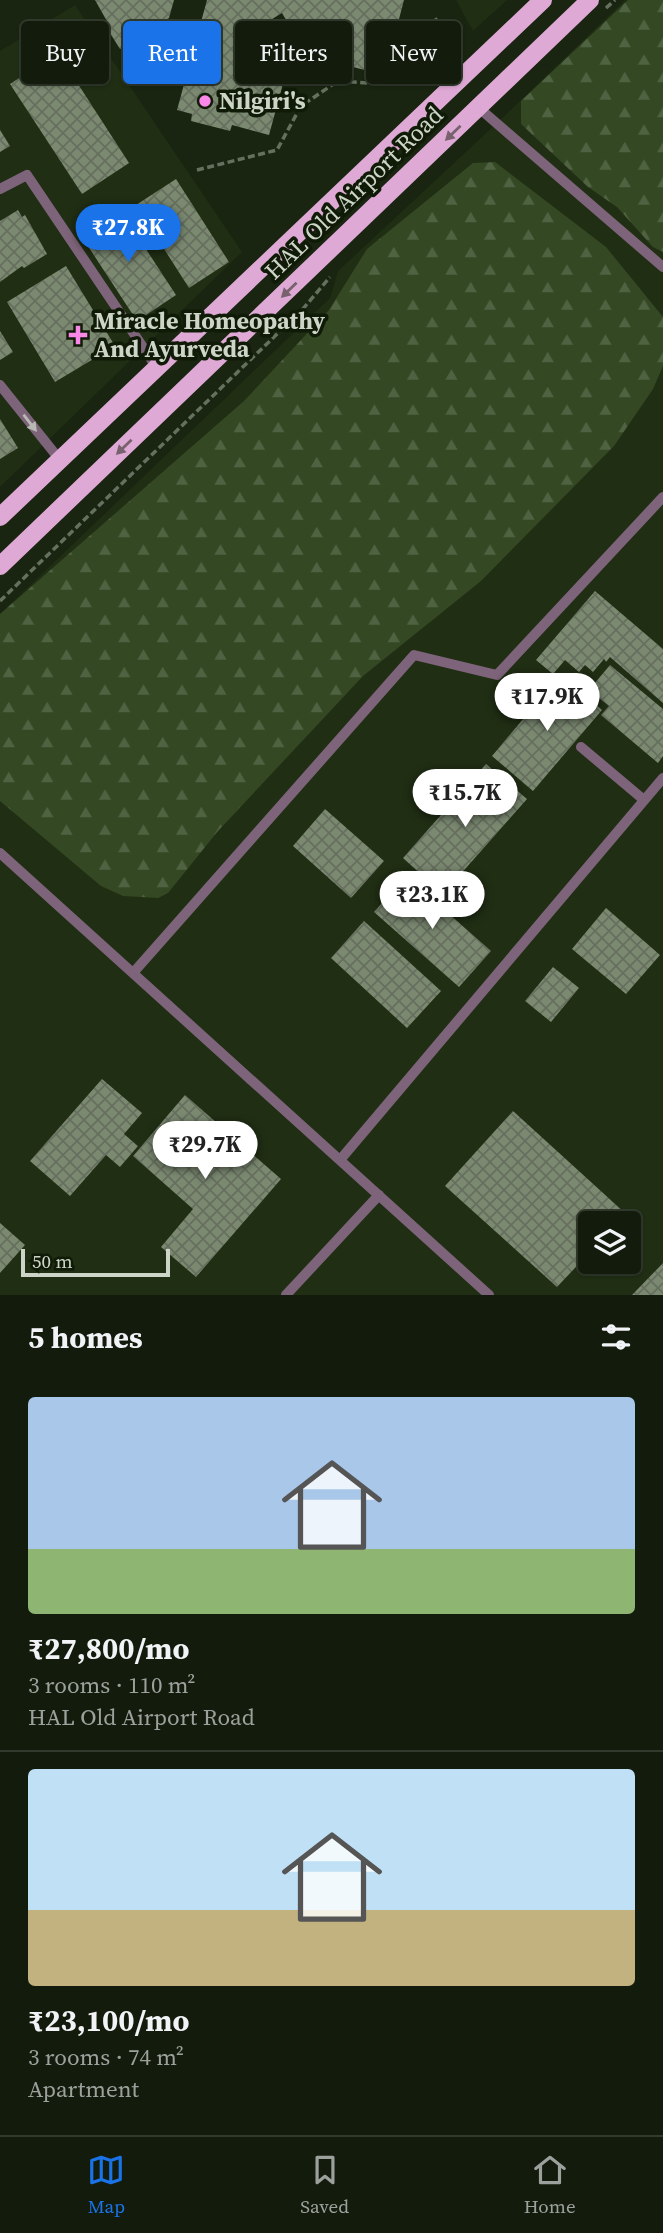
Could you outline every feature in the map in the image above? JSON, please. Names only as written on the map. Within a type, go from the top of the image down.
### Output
[{"type":"main road","name":"HAL Old Airport Road","points":[[0,517],[543,0]]},
{"type":"main road","name":"HAL Old Airport Road","points":[[0,566],[590,0]]},
{"type":"lane","points":[[479,108],[663,267]]},
{"type":"lane","points":[[0,189],[27,175],[157,368]]},
{"type":"lane","points":[[0,385],[60,460]]},
{"type":"lane","points":[[133,973],[414,655],[498,675],[663,497]]},
{"type":"lane","points":[[581,747],[644,800]]},
{"type":"lane","points":[[340,1160],[663,778]]},
{"type":"lane","points":[[0,853],[489,1295]]},
{"type":"lane","points":[[286,1295],[379,1195]]},
{"type":"path","points":[[197,170],[277,150],[301,106],[338,80],[381,84],[398,42],[439,18]]},
{"type":"path","points":[[0,601],[302,310],[326,283]]},
{"type":"shaded area","points":[[456,0],[507,0],[473,31]]},
{"type":"shaded area","points":[[625,0],[663,0],[663,1295],[0,1295],[0,614],[330,298],[338,271]]},
{"type":"shaded area","points":[[75,5],[86,21],[49,21]]},
{"type":"shaded area","points":[[21,38],[21,84],[109,84],[109,55],[123,76],[123,84],[128,84],[242,252],[0,487],[0,51]]},
{"type":"green space","points":[[628,0],[663,0],[663,252],[653,247],[617,207],[588,187],[521,124],[521,101]]},
{"type":"green space","points":[[495,162],[606,247],[663,317],[663,366],[653,389],[614,446],[481,581],[363,676],[218,831],[168,893],[158,898],[123,896],[101,886],[0,801],[0,614],[244,401],[329,310],[367,249],[473,163]]},
{"type":"building","points":[[95,0],[174,0],[169,18],[163,21],[123,21],[123,47],[120,49],[109,31],[107,21]]},
{"type":"building","points":[[207,0],[404,0],[398,21],[366,21],[366,70],[352,67],[352,21],[287,21],[282,13],[269,21],[235,21],[235,84],[283,84],[269,135],[232,125],[230,131],[191,121],[192,114],[177,110],[184,84],[221,84],[221,21],[201,21]]},
{"type":"building","points":[[21,77],[21,84],[78,84],[129,163],[82,194],[10,84]]},
{"type":"building","points":[[0,130],[10,146],[0,152]]},
{"type":"building","points":[[176,179],[229,262],[189,288],[136,205]]},
{"type":"building","points":[[119,208],[176,295],[137,321],[80,234]]},
{"type":"building","points":[[18,210],[22,217],[25,215],[47,254],[24,268],[22,266],[0,282],[0,221]]},
{"type":"building","points":[[66,266],[115,346],[55,382],[7,302]]},
{"type":"building","points":[[0,331],[13,352],[0,360]]},
{"type":"building","points":[[0,419],[18,448],[0,459]]},
{"type":"building","points":[[595,591],[663,649],[663,703],[610,657],[606,662],[604,659],[593,672],[585,665],[579,672],[565,660],[553,674],[536,660]]},
{"type":"building","points":[[610,665],[663,709],[663,756],[658,763],[601,715],[609,706],[589,690]]},
{"type":"building","points":[[561,674],[602,710],[533,791],[492,756]]},
{"type":"building","points":[[486,764],[527,799],[443,894],[403,858]]},
{"type":"building","points":[[325,809],[384,861],[351,898],[293,846]]},
{"type":"building","points":[[406,876],[491,951],[459,987],[374,912]]},
{"type":"building","points":[[606,908],[660,955],[626,994],[572,949]]},
{"type":"building","points":[[364,921],[441,991],[407,1028],[331,958]]},
{"type":"building","points":[[553,967],[579,988],[551,1022],[525,1001]]},
{"type":"building","points":[[102,1079],[142,1113],[124,1134],[138,1146],[120,1167],[106,1155],[70,1196],[30,1161]]},
{"type":"building","points":[[185,1095],[281,1179],[196,1277],[161,1247],[193,1209],[133,1156]]},
{"type":"building","points":[[513,1111],[623,1211],[578,1211],[578,1265],[557,1287],[445,1186]]},
{"type":"building","points":[[0,1223],[25,1245],[0,1273]]},
{"type":"building","points":[[663,1263],[663,1295],[632,1295]]},
{"type":"place","name":"Nilgiri's","points":[[205,101]]},
{"type":"place","name":"Miracle Homeopathy And Ayurveda","points":[[78,335]]}]
